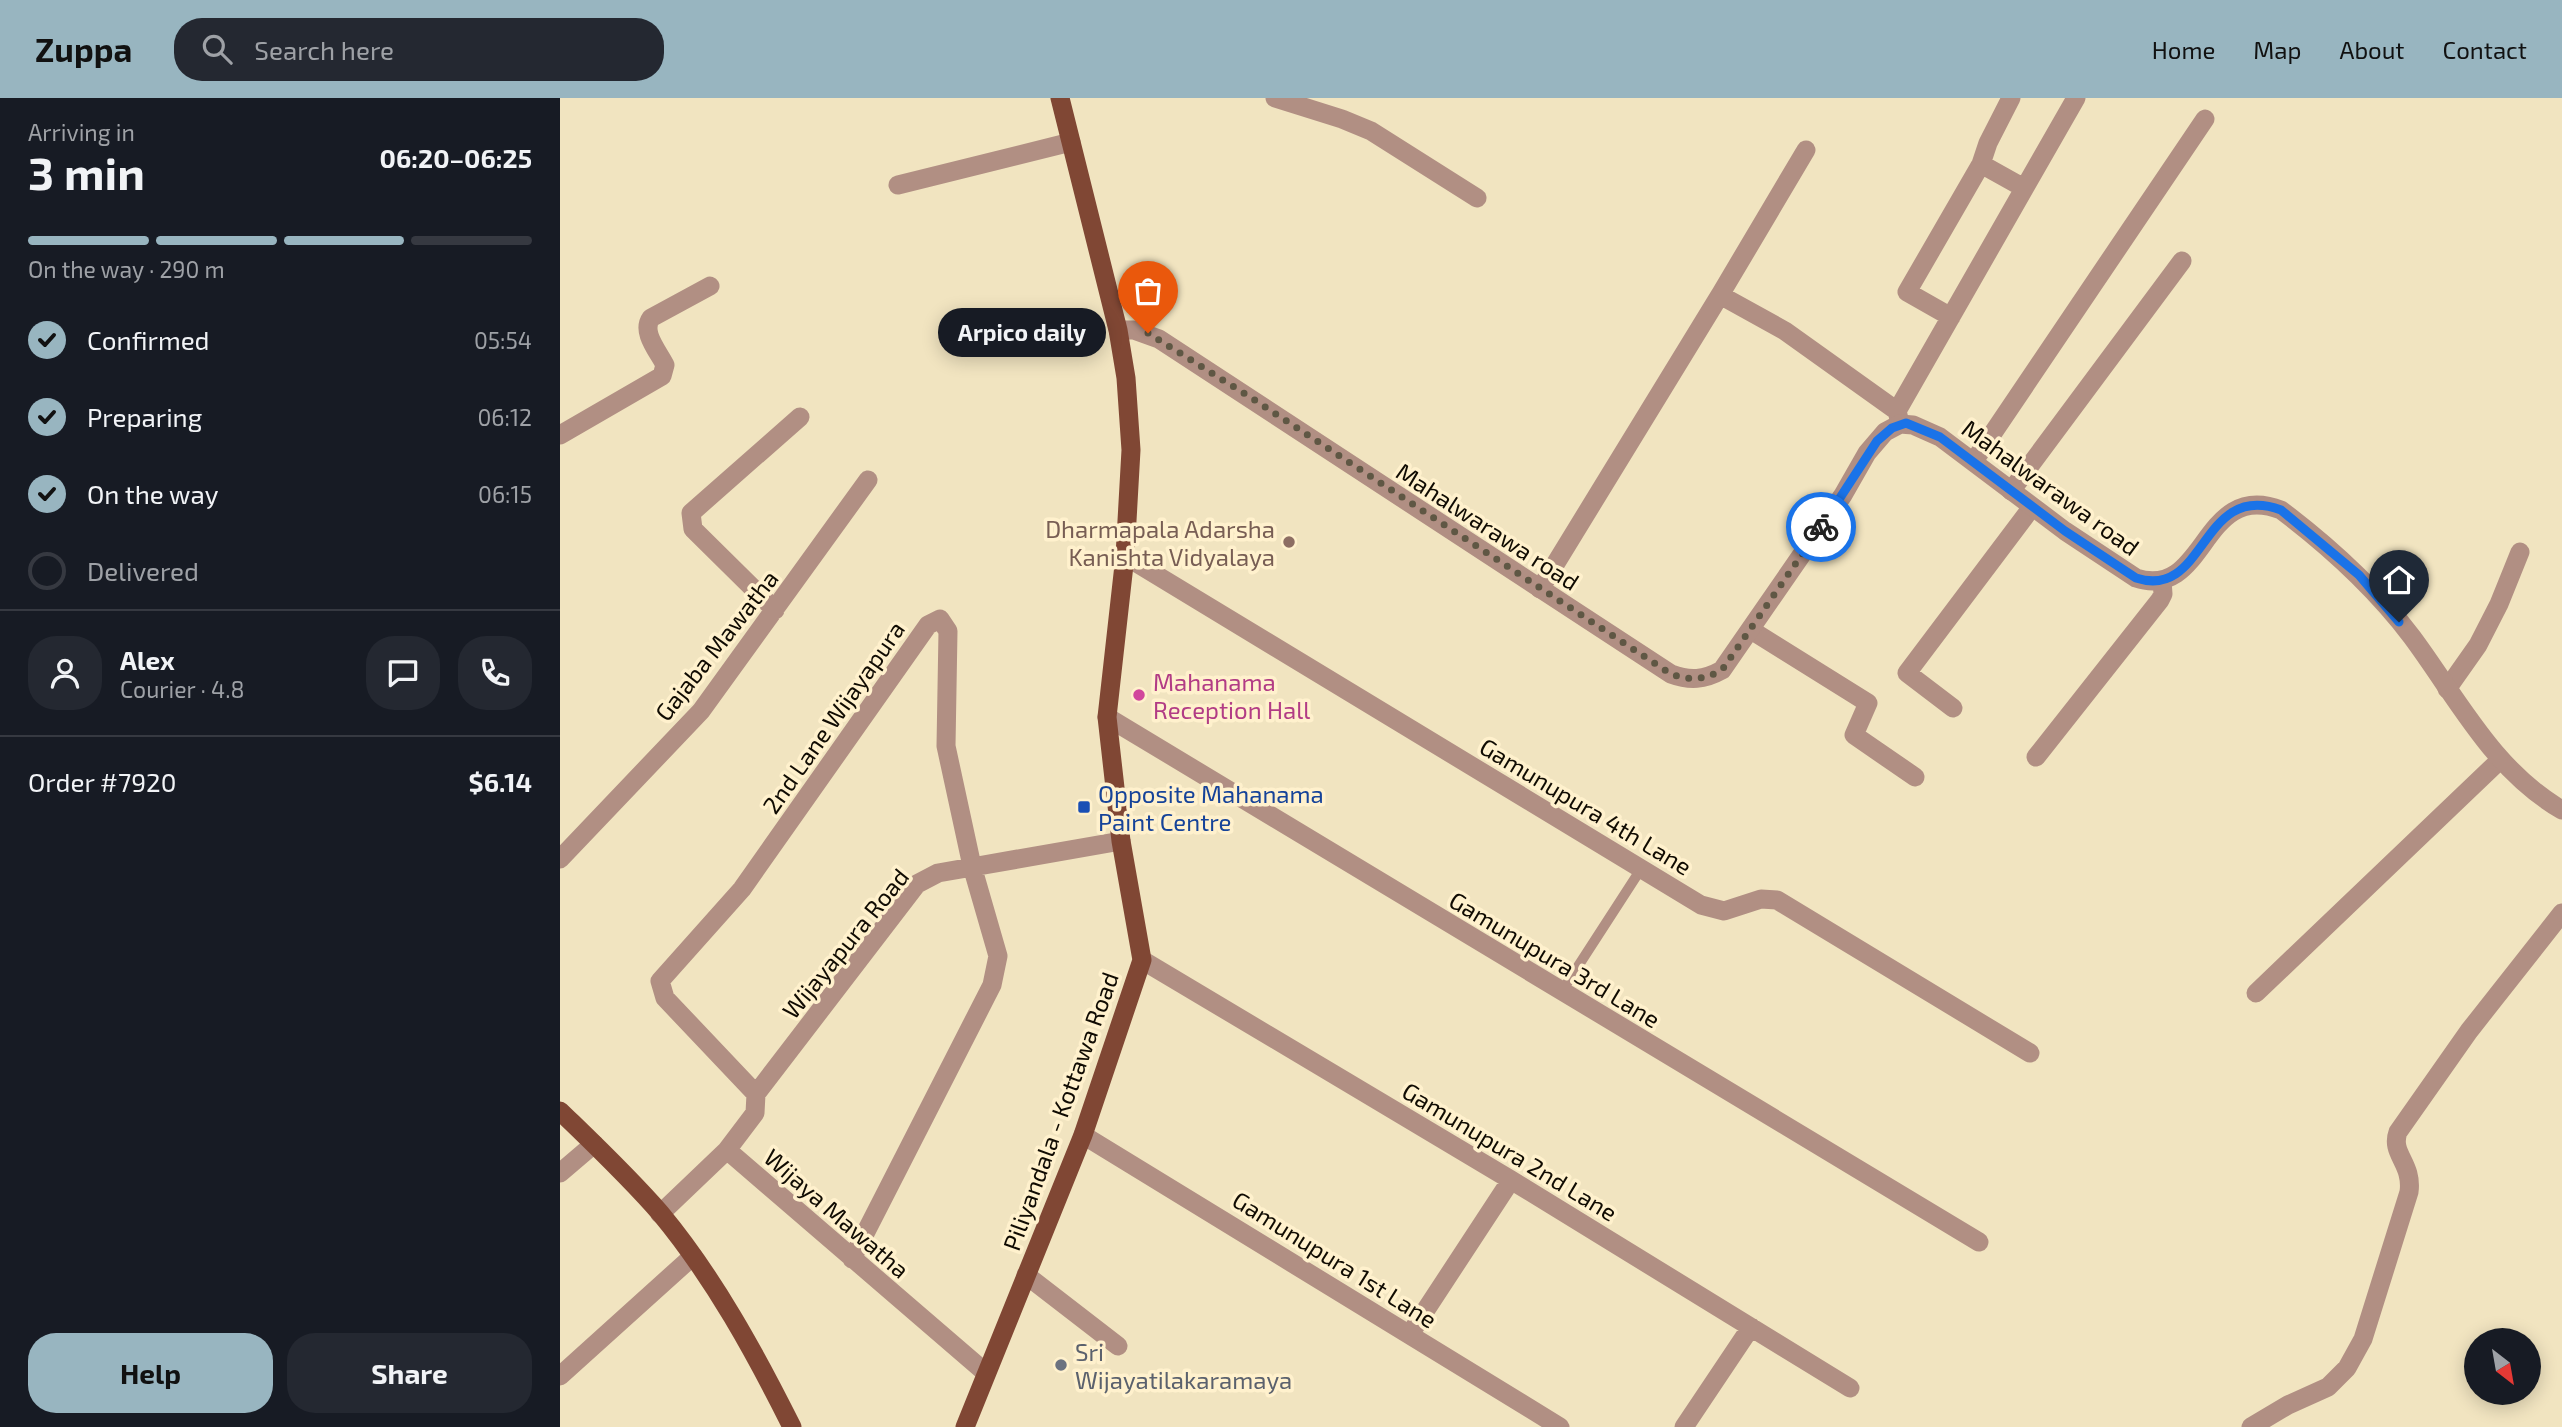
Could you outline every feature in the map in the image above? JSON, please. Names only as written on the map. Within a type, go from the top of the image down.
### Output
[{"type":"main road","name":"Piliyandala - Kottawa Road","points":[[965,1427],[1083,1135],[1142,960],[1121,841],[1107,717],[1125,556],[1131,450],[1126,378],[1118,330],[1060,98]]},
{"type":"main road","points":[[560,1111],[660,1214],[693,1256],[759,1360],[792,1427]]},
{"type":"street","points":[[1275,98],[1371,131],[1477,198]]},
{"type":"street","points":[[1951,317],[1907,292],[1981,164],[1988,143],[2011,98]]},
{"type":"street","points":[[1720,295],[1784,331],[1898,417],[1951,317],[2076,98]]},
{"type":"street","points":[[1974,461],[2204,119]]},
{"type":"street","points":[[898,185],[1071,142]]},
{"type":"street","points":[[1540,589],[1806,150]]},
{"type":"street","points":[[1981,164],[2024,188]]},
{"type":"street","points":[[2011,491],[2182,261]]},
{"type":"street","points":[[560,436],[662,376],[665,365],[646,324],[651,318],[710,286]]},
{"type":"street","name":"Mahalwarawa road","points":[[1118,330],[1134,330],[1159,339],[1671,674],[1685,679],[1710,677],[1722,670],[1843,495],[1867,453],[1898,417],[1925,430],[1974,461],[2032,507],[2136,578],[2148,582],[2162,580]]},
{"type":"street","points":[[775,610],[692,529],[691,513],[800,417]]},
{"type":"street","name":"Gajaba Mawatha","points":[[560,859],[701,711],[868,480]]},
{"type":"street","points":[[2036,757],[2160,600],[2163,594],[2162,580],[2183,568],[2233,510],[2250,503],[2266,504],[2281,510],[2359,575],[2412,637],[2500,760],[2529,789],[2562,810]]},
{"type":"street","points":[[1954,708],[1907,673],[2032,507]]},
{"type":"street","points":[[2447,689],[2478,645],[2499,604],[2519,551]]},
{"type":"street","name":"Gamunupura 4th Lane","points":[[1125,556],[1701,905],[1724,911],[1761,899],[1777,900],[2030,1053]]},
{"type":"street","name":"2nd Lane Wijayapura","points":[[756,1094],[665,998],[660,981],[742,889],[928,625],[940,619],[948,631],[946,746],[972,866],[998,956],[992,985],[852,1259]]},
{"type":"street","points":[[1751,630],[1868,704],[1854,735],[1915,777]]},
{"type":"street","name":"Gamunupura 3rd Lane","points":[[1107,717],[1979,1242]]},
{"type":"street","points":[[2256,993],[2500,760]]},
{"type":"street","name":"Wijayapura Road","points":[[756,1094],[917,884],[939,873],[972,866],[1121,841]]},
{"type":"street","points":[[2251,1427],[2288,1405],[2328,1387],[2347,1368],[2363,1339],[2409,1192],[2409,1172],[2395,1147],[2398,1132],[2469,1031],[2559,926]]},
{"type":"street","name":"Gamunupura 2nd Lane","points":[[1142,960],[1511,1180],[1850,1388]]},
{"type":"street","points":[[727,1150],[755,1114],[756,1094]]},
{"type":"street","name":"Gamunupura 1st Lane","points":[[1083,1135],[1560,1427]]},
{"type":"street","points":[[560,1173],[594,1144]]},
{"type":"street","name":"Wijaya Mawatha","points":[[660,1214],[727,1150],[986,1373]]},
{"type":"street","points":[[1410,1334],[1511,1180]]},
{"type":"street","points":[[560,1376],[693,1256]]},
{"type":"street","points":[[1026,1275],[1118,1346]]},
{"type":"street","points":[[1684,1427],[1751,1327]]},
{"type":"lane","points":[[1562,991],[1641,869]]},
{"type":"way so far","points":[[1148,333],[1671,674],[1685,679],[1710,677],[1722,670],[1821,527]]},
{"type":"place","name":"Arpico daily","points":[[1148,333]]},
{"type":"place","name":"Dharmapala Adarsha Kanishta Vidyalaya","points":[[1289,542]]},
{"type":"place","name":"Mahanama Reception Hall","points":[[1139,695]]},
{"type":"place","name":"Opposite Mahanama Paint Centre","points":[[1084,807]]},
{"type":"place","name":"Sri Wijayatilakaramaya","points":[[1061,1365]]},
{"type":"route","points":[[1821,527],[1867,453],[1885,432],[1906,423],[1940,437],[2065,531],[2136,578],[2148,582],[2175,575],[2233,510],[2250,503],[2266,504],[2281,510],[2359,575],[2399,622]]}]
